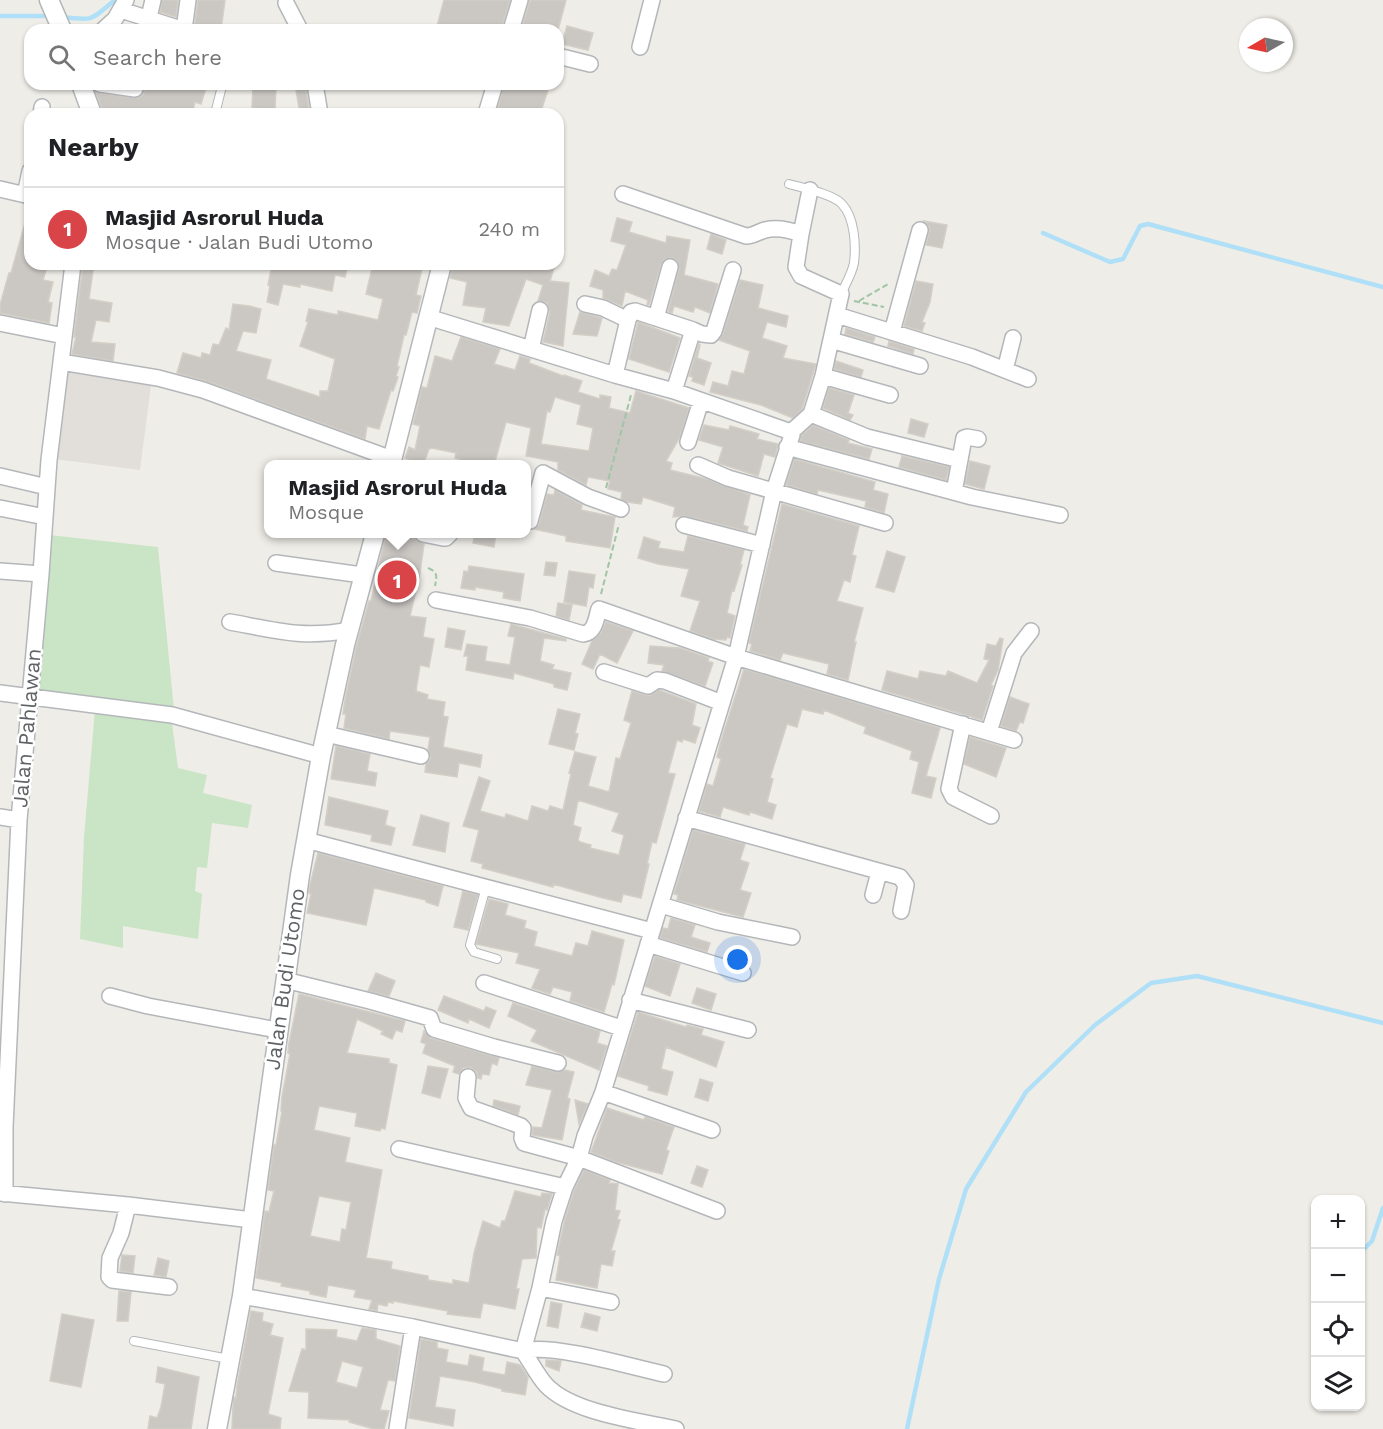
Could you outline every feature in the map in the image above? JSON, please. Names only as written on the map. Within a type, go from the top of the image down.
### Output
[{"type":"street","points":[[147,24],[153,0]]},
{"type":"street","points":[[185,24],[188,0]]},
{"type":"street","points":[[513,24],[520,0]]},
{"type":"street","points":[[640,47],[652,0]]},
{"type":"street","points":[[50,1],[60,24]]},
{"type":"street","points":[[286,3],[297,24]]},
{"type":"street","points":[[110,24],[123,5],[146,24]]},
{"type":"street","points":[[564,58],[590,64]]},
{"type":"street","points":[[83,90],[90,108]]},
{"type":"street","points":[[316,90],[319,108]]},
{"type":"street","points":[[488,108],[493,90]]},
{"type":"street","points":[[0,189],[24,195]]},
{"type":"street","points":[[810,190],[796,267],[801,276],[839,304],[892,332],[972,357],[1028,379]]},
{"type":"street","points":[[623,194],[746,236],[778,228],[801,234]]},
{"type":"street","points":[[892,332],[920,230]]},
{"type":"street","points":[[656,318],[670,267]]},
{"type":"street","name":"Jalan Pahlawan","points":[[2,1193],[5,1127],[6,965],[47,487],[72,270]]},
{"type":"street","points":[[392,460],[440,270]]},
{"type":"street","points":[[615,375],[628,320],[633,311],[711,335],[733,270]]},
{"type":"street","points":[[585,304],[603,308],[628,320]]},
{"type":"street","points":[[676,1429],[579,1407],[556,1394],[546,1385],[523,1351],[540,1288],[554,1221],[603,1092],[736,657],[774,491],[791,432],[811,414],[823,376],[839,304]]},
{"type":"street","points":[[531,349],[540,310]]},
{"type":"street","points":[[428,317],[674,391],[791,432]]},
{"type":"street","points":[[0,323],[64,336]]},
{"type":"street","points":[[674,391],[693,330]]},
{"type":"street","points":[[1005,370],[1013,338]]},
{"type":"street","points":[[831,340],[920,366]]},
{"type":"street","points":[[60,362],[158,378],[203,390],[387,460]]},
{"type":"street","points":[[823,376],[890,395]]},
{"type":"street","points":[[688,442],[701,401]]},
{"type":"street","points":[[811,414],[867,437],[960,460]]},
{"type":"street","points":[[954,492],[964,438],[978,439]]},
{"type":"street","points":[[787,447],[954,492],[1060,515]]},
{"type":"street","points":[[698,465],[728,478],[885,523]]},
{"type":"street","points":[[531,517],[543,473],[588,497],[621,509]]},
{"type":"street","points":[[0,476],[47,487]]},
{"type":"street","points":[[0,508],[45,517]]},
{"type":"street","points":[[684,525],[762,545]]},
{"type":"street","name":"Jalan Budi Utomo","points":[[217,1429],[242,1296],[277,1030],[306,840],[321,756],[349,630],[374,538]]},
{"type":"street","points":[[276,563],[362,575]]},
{"type":"street","points":[[0,571],[41,574]]},
{"type":"street","points":[[436,600],[530,618],[583,634],[592,630],[599,609],[736,657],[1014,740]]},
{"type":"street","points":[[230,622],[302,635],[326,635],[349,630]]},
{"type":"street","points":[[989,732],[1014,653],[1031,631]]},
{"type":"street","points":[[604,672],[648,686],[657,680],[665,681],[722,703]]},
{"type":"street","points":[[0,693],[172,715],[321,756]]},
{"type":"street","points":[[963,724],[949,789],[953,797],[991,816]]},
{"type":"street","points":[[326,734],[421,756]]},
{"type":"street","points":[[0,817],[19,820]]},
{"type":"street","points":[[686,818],[900,877],[906,885],[901,911]]},
{"type":"street","points":[[306,840],[486,887],[650,938],[743,973]]},
{"type":"street","points":[[873,895],[879,872]]},
{"type":"street","points":[[661,905],[717,922],[792,937]]},
{"type":"street","points":[[285,980],[430,1018],[434,1029],[558,1063]]},
{"type":"street","points":[[484,983],[621,1028]]},
{"type":"street","points":[[110,996],[148,1006],[277,1030]]},
{"type":"street","points":[[630,1000],[748,1030]]},
{"type":"street","points":[[468,1077],[466,1098],[471,1108],[521,1126],[524,1143],[579,1158],[717,1211]]},
{"type":"street","points":[[603,1092],[712,1130]]},
{"type":"street","points":[[399,1149],[565,1187]]},
{"type":"street","points":[[2,1193],[252,1220]]},
{"type":"street","points":[[128,1205],[121,1233],[110,1258],[109,1277],[112,1280],[169,1287]]},
{"type":"street","points":[[540,1288],[611,1302]]},
{"type":"street","points":[[242,1296],[413,1327],[523,1351],[532,1349],[556,1351],[664,1374]]},
{"type":"street","points":[[397,1429],[413,1327]]},
{"type":"lane","points":[[216,108],[221,90]]},
{"type":"lane","points":[[789,183],[842,203],[850,217],[854,239],[854,265],[839,304]]},
{"type":"lane","points":[[486,887],[470,945],[474,952],[497,959]]},
{"type":"lane","points":[[134,1341],[229,1359]]},
{"type":"path","points":[[839,304],[859,301],[901,276],[906,276]]},
{"type":"path","points":[[859,301],[898,311]]},
{"type":"path","points":[[602,502],[635,381]]},
{"type":"path","points":[[599,609],[605,576],[622,514],[621,509]]},
{"type":"path","points":[[428,568],[437,574],[434,597],[436,600]]},
{"type":"shaded area","points":[[66,369],[151,385],[140,470],[55,459]]},
{"type":"green space","points":[[49,535],[158,547],[174,710],[39,692],[36,687]]},
{"type":"green space","points":[[95,710],[172,723],[178,768],[207,775],[203,793],[252,805],[248,828],[212,823],[207,868],[197,867],[195,891],[202,894],[198,939],[123,926],[123,948],[80,939],[84,837]]},
{"type":"building","points":[[162,0],[178,0],[176,17],[160,12]]},
{"type":"building","points":[[198,0],[225,0],[222,24],[195,24]]},
{"type":"building","points":[[444,0],[510,0],[503,24],[438,24]]},
{"type":"building","points":[[530,0],[566,0],[560,24],[523,24]]},
{"type":"building","points":[[567,26],[593,33],[588,50],[564,44]]},
{"type":"building","points":[[144,90],[205,90],[201,104],[195,102],[194,108],[102,108],[96,93],[138,98],[143,95]]},
{"type":"building","points":[[253,90],[276,90],[275,108],[252,108]]},
{"type":"building","points":[[296,90],[306,90],[309,108],[299,108]]},
{"type":"building","points":[[502,90],[548,90],[542,108],[498,108]]},
{"type":"building","points":[[617,218],[632,222],[629,232],[666,243],[667,236],[690,240],[684,275],[718,284],[710,313],[695,307],[693,312],[674,306],[672,313],[668,312],[679,269],[677,261],[672,258],[664,260],[661,264],[649,305],[647,305],[648,300],[625,291],[622,306],[603,298],[603,290],[590,286],[595,270],[609,276],[612,269],[617,270],[626,245],[611,241]]},
{"type":"building","points":[[924,221],[947,225],[942,248],[926,245],[930,228]]},
{"type":"building","points":[[24,227],[24,270],[46,270],[43,280],[53,282],[48,302],[52,303],[49,323],[0,313],[0,305],[9,273],[11,273]]},
{"type":"building","points":[[711,234],[726,240],[722,254],[707,249]]},
{"type":"building","points":[[82,270],[93,270],[89,299],[112,303],[109,322],[96,320],[91,342],[115,344],[113,361],[72,354],[76,337],[74,337]]},
{"type":"building","points":[[271,270],[347,270],[345,277],[335,275],[332,291],[300,284],[300,287],[283,284],[278,305],[267,302],[270,286],[268,285]]},
{"type":"building","points":[[372,270],[422,270],[416,295],[421,296],[417,313],[412,312],[406,335],[404,335],[397,366],[399,367],[396,376],[398,377],[393,391],[391,390],[379,429],[367,426],[365,439],[206,381],[177,373],[183,353],[201,358],[202,353],[210,355],[213,344],[219,345],[226,328],[229,330],[233,304],[249,306],[261,309],[256,333],[243,331],[236,351],[271,360],[266,379],[320,397],[320,391],[328,391],[335,359],[300,346],[308,322],[306,321],[309,309],[338,315],[338,311],[378,320],[383,299],[366,294]]},
{"type":"building","points":[[452,270],[553,270],[550,281],[569,283],[563,346],[543,342],[550,312],[547,303],[538,301],[543,285],[526,279],[509,326],[483,322],[486,308],[463,305],[467,282],[450,278]]},
{"type":"building","points":[[740,280],[763,285],[758,308],[788,316],[786,327],[767,322],[762,338],[787,346],[783,358],[816,364],[802,409],[793,418],[761,405],[710,392],[713,382],[728,386],[732,371],[744,374],[750,351],[719,340]]},
{"type":"building","points":[[916,281],[933,284],[930,302],[922,322],[925,323],[922,331],[904,326]]},
{"type":"building","points":[[580,312],[602,318],[597,336],[573,334]]},
{"type":"building","points":[[638,322],[680,338],[669,372],[629,359]]},
{"type":"building","points":[[846,328],[875,337],[873,342],[845,334]]},
{"type":"building","points":[[461,337],[500,349],[494,364],[515,370],[520,356],[530,359],[529,363],[582,381],[578,392],[600,399],[600,395],[611,397],[609,408],[630,413],[636,391],[689,408],[680,437],[666,461],[672,463],[670,470],[707,479],[750,495],[743,525],[748,527],[747,531],[686,516],[673,517],[675,507],[643,497],[641,504],[627,502],[621,499],[622,492],[608,489],[610,481],[588,477],[586,485],[558,470],[558,462],[526,456],[531,428],[506,422],[495,460],[462,460],[455,458],[456,453],[432,448],[429,449],[425,460],[405,458],[409,447],[415,450],[420,426],[413,424],[422,387],[427,388],[435,356],[452,361]],"holes":[[[555,397],[581,405],[577,424],[593,428],[589,451],[541,444],[547,411],[550,412]]]},
{"type":"building","points":[[889,341],[914,349],[913,354],[888,346]]},
{"type":"building","points":[[699,344],[697,358],[711,363],[704,385],[692,381],[693,377],[689,376]]},
{"type":"building","points":[[836,361],[863,370],[861,377],[834,369]]},
{"type":"building","points":[[829,388],[854,395],[848,413],[853,415],[850,420],[823,408]]},
{"type":"building","points":[[911,419],[928,424],[924,437],[908,433]]},
{"type":"building","points":[[704,425],[729,430],[730,426],[759,434],[757,439],[778,444],[775,457],[764,454],[758,476],[718,463],[723,447],[699,440]]},
{"type":"building","points":[[813,425],[849,440],[848,443],[872,449],[869,459],[800,441],[801,436]]},
{"type":"building","points":[[902,456],[949,467],[946,480],[899,467]]},
{"type":"building","points":[[794,459],[875,482],[873,490],[888,494],[884,513],[865,507],[866,501],[818,490],[817,494],[786,485]]},
{"type":"building","points":[[970,461],[990,466],[984,489],[965,484]]},
{"type":"building","points":[[555,490],[582,505],[581,510],[615,517],[610,548],[566,541],[566,536],[534,529],[539,524],[547,494],[554,495]]},
{"type":"building","points":[[782,504],[859,526],[852,555],[856,556],[850,582],[844,580],[837,601],[863,608],[854,642],[856,642],[848,680],[827,674],[829,664],[783,653],[780,660],[750,651],[752,644],[749,643]]},
{"type":"building","points":[[688,536],[744,550],[740,565],[742,565],[734,591],[732,590],[727,613],[735,616],[730,638],[727,637],[726,640],[713,639],[690,631],[700,601],[681,596],[689,569],[638,558],[644,537],[660,542],[658,548],[684,552]]},
{"type":"building","points":[[385,538],[415,538],[416,541],[424,544],[410,616],[426,618],[423,637],[434,639],[429,667],[420,665],[416,691],[428,695],[427,699],[445,702],[443,716],[448,717],[443,747],[482,755],[480,767],[459,763],[457,777],[425,772],[426,764],[431,758],[428,750],[430,737],[390,731],[389,739],[344,728],[345,700],[356,648],[369,601],[371,601]]},
{"type":"building","points":[[474,538],[495,538],[494,547],[473,543]]},
{"type":"building","points":[[887,551],[905,557],[894,592],[876,587]]},
{"type":"building","points":[[546,562],[557,563],[555,576],[544,575]]},
{"type":"building","points":[[469,566],[524,574],[520,601],[503,598],[504,592],[475,587],[475,590],[461,588],[464,571],[468,572]]},
{"type":"building","points":[[569,571],[595,575],[593,588],[589,587],[586,606],[564,602]]},
{"type":"building","points":[[558,603],[572,605],[569,620],[556,616]]},
{"type":"building","points":[[606,622],[633,631],[617,663],[600,654],[593,669],[582,664],[592,641],[601,633]]},
{"type":"building","points":[[511,624],[566,639],[566,641],[544,638],[540,661],[554,665],[552,669],[571,673],[567,690],[514,673],[513,679],[466,670],[468,656],[464,656],[467,644],[487,647],[485,661],[510,665],[515,637],[508,636]]},
{"type":"building","points":[[448,628],[465,631],[461,650],[445,647]]},
{"type":"building","points":[[1000,638],[1003,639],[998,670],[991,685],[993,686],[982,720],[882,690],[887,671],[918,679],[920,671],[946,676],[948,671],[977,683],[989,660],[984,659],[987,644],[996,646]]},
{"type":"building","points":[[650,646],[680,648],[709,658],[708,661],[713,663],[705,686],[662,671],[664,665],[648,663]]},
{"type":"building","points":[[744,669],[940,728],[926,776],[936,778],[931,798],[912,793],[919,762],[910,759],[912,751],[864,733],[866,727],[824,710],[823,714],[802,709],[797,727],[787,724],[770,778],[773,779],[767,802],[776,805],[772,819],[723,807],[720,817],[699,811],[707,784],[713,786],[721,759],[717,757],[721,741]]},
{"type":"building","points":[[659,690],[696,704],[692,725],[700,728],[695,743],[683,739],[682,742],[677,740],[668,773],[675,774],[656,843],[652,842],[641,898],[623,894],[621,902],[482,868],[483,864],[471,861],[479,830],[463,826],[479,777],[490,781],[480,811],[505,818],[506,814],[528,821],[532,806],[548,811],[550,806],[563,810],[575,752],[596,757],[588,786],[609,792],[616,758],[620,759],[631,723],[624,720],[632,691],[649,696]],"holes":[[[578,800],[619,813],[612,831],[624,835],[619,855],[590,848],[591,845],[578,840],[581,828],[573,825]]]},
{"type":"building","points":[[1010,697],[1029,704],[1023,723],[1020,722],[1016,731],[1001,726]]},
{"type":"building","points":[[558,709],[580,714],[575,733],[578,734],[574,750],[549,744]]},
{"type":"building","points":[[970,737],[1006,748],[996,777],[964,764]]},
{"type":"building","points":[[336,746],[370,754],[367,771],[377,773],[375,786],[331,779]]},
{"type":"building","points":[[329,797],[388,811],[385,825],[395,828],[391,845],[371,841],[372,835],[325,825]]},
{"type":"building","points":[[421,815],[449,823],[445,852],[413,845]]},
{"type":"building","points":[[693,830],[745,844],[740,860],[749,863],[740,890],[751,893],[743,917],[677,900],[678,895],[674,894]]},
{"type":"building","points":[[318,853],[443,886],[438,906],[426,900],[374,888],[366,925],[307,913],[311,894],[309,889]]},
{"type":"building","points":[[463,891],[478,895],[468,930],[454,927]]},
{"type":"building","points":[[489,899],[508,904],[505,915],[526,921],[524,928],[537,932],[534,946],[572,956],[576,943],[588,946],[592,931],[624,940],[614,985],[612,984],[604,1012],[570,1001],[572,992],[553,987],[550,994],[532,988],[540,969],[516,963],[519,953],[476,944]]},
{"type":"building","points":[[671,918],[695,925],[691,937],[710,943],[707,952],[660,938],[663,928],[668,929]]},
{"type":"building","points":[[655,956],[680,964],[670,996],[645,986]]},
{"type":"building","points":[[376,973],[395,981],[389,996],[368,991]]},
{"type":"building","points":[[697,988],[716,994],[711,1010],[692,1003]]},
{"type":"building","points":[[299,994],[405,1021],[402,1032],[396,1030],[392,1039],[381,1034],[383,1031],[357,1019],[347,1053],[389,1059],[389,1063],[397,1065],[385,1129],[381,1128],[380,1131],[355,1126],[357,1113],[319,1106],[314,1130],[350,1138],[345,1162],[382,1170],[366,1258],[392,1262],[391,1269],[428,1276],[428,1280],[453,1284],[453,1280],[469,1283],[483,1221],[500,1228],[502,1221],[505,1221],[515,1191],[541,1197],[542,1193],[552,1194],[547,1210],[545,1209],[541,1228],[537,1227],[536,1258],[522,1259],[515,1309],[483,1303],[480,1318],[447,1314],[448,1311],[393,1301],[393,1303],[388,1302],[387,1306],[378,1304],[377,1311],[369,1309],[372,1300],[354,1297],[356,1290],[328,1285],[326,1297],[310,1294],[310,1291],[281,1286],[282,1283],[256,1278],[265,1211],[269,1212],[274,1191],[268,1190],[274,1145],[276,1145],[282,1112],[282,1097],[290,1054],[288,1053]],"holes":[[[319,1196],[351,1202],[346,1230],[342,1229],[340,1242],[310,1236]]]},
{"type":"building","points":[[444,996],[484,1011],[486,1007],[496,1011],[489,1028],[469,1019],[468,1023],[438,1010]]},
{"type":"building","points":[[513,1003],[600,1031],[597,1043],[607,1046],[599,1070],[531,1041],[537,1030],[508,1016]]},
{"type":"building","points":[[638,1012],[686,1027],[687,1025],[703,1029],[701,1035],[724,1042],[716,1067],[666,1047],[661,1069],[673,1072],[667,1095],[648,1090],[649,1086],[618,1076]]},
{"type":"building","points":[[424,1031],[431,1038],[499,1058],[497,1065],[492,1063],[489,1075],[482,1074],[481,1079],[470,1067],[463,1068],[459,1074],[453,1072],[455,1066],[423,1053],[426,1044],[421,1042]]},
{"type":"building","points":[[428,1066],[448,1069],[440,1098],[422,1093]]},
{"type":"building","points":[[532,1066],[556,1072],[565,1070],[574,1072],[567,1098],[570,1099],[562,1140],[532,1135],[533,1127],[542,1128],[552,1090],[526,1085]]},
{"type":"building","points":[[700,1079],[713,1083],[708,1101],[695,1097]]},
{"type":"building","points":[[494,1100],[520,1106],[518,1115],[493,1106]]},
{"type":"building","points":[[575,1100],[588,1104],[579,1124]]},
{"type":"building","points":[[607,1108],[674,1127],[666,1150],[669,1151],[662,1174],[616,1162],[591,1152]]},
{"type":"building","points":[[697,1166],[708,1170],[702,1187],[691,1183]]},
{"type":"building","points":[[584,1170],[610,1180],[609,1183],[618,1184],[615,1210],[620,1211],[617,1219],[620,1220],[611,1251],[615,1251],[612,1266],[601,1264],[597,1288],[556,1280],[560,1256],[557,1255],[565,1219]]},
{"type":"building","points":[[122,1255],[135,1256],[133,1273],[120,1271]]},
{"type":"building","points":[[158,1258],[169,1261],[166,1277],[154,1275]]},
{"type":"building","points":[[119,1291],[131,1292],[128,1321],[117,1321]]},
{"type":"building","points":[[551,1302],[562,1304],[558,1328],[547,1326]]},
{"type":"building","points":[[251,1311],[263,1313],[262,1321],[273,1324],[270,1335],[283,1338],[268,1414],[281,1418],[280,1429],[232,1429],[234,1397],[236,1398]]},
{"type":"building","points":[[585,1313],[600,1317],[597,1331],[581,1327]]},
{"type":"building","points":[[62,1314],[94,1320],[81,1387],[50,1381]]},
{"type":"building","points":[[362,1328],[376,1330],[376,1339],[400,1346],[395,1381],[388,1380],[380,1410],[389,1411],[384,1429],[374,1429],[349,1422],[350,1420],[308,1418],[309,1392],[289,1391],[302,1349],[306,1350],[306,1329],[337,1330],[336,1337],[357,1341]],"holes":[[[342,1361],[363,1367],[357,1388],[336,1382]]]},
{"type":"building","points":[[421,1339],[437,1342],[437,1348],[448,1350],[446,1362],[468,1366],[470,1355],[484,1358],[482,1371],[505,1375],[507,1362],[520,1365],[528,1377],[525,1395],[440,1376],[435,1407],[455,1410],[453,1426],[409,1418]]},
{"type":"building","points":[[546,1360],[561,1361],[559,1371],[546,1366]]},
{"type":"building","points":[[158,1367],[199,1377],[191,1429],[148,1429],[150,1416],[157,1418],[165,1384],[156,1382]]},
{"type":"waterway","points":[[62,17],[92,18],[115,0]]},
{"type":"waterway","points":[[0,16],[51,16]]},
{"type":"waterway","points":[[1043,233],[1110,262],[1123,259],[1140,226],[1148,224],[1383,287]]},
{"type":"waterway","points":[[907,1429],[939,1279],[966,1189],[1026,1092],[1095,1025],[1151,983],[1197,976],[1383,1023]]},
{"type":"waterway","points":[[1364,1249],[1372,1241],[1383,1208]]},
{"type":"place","name":"Masjid Asrorul Huda","points":[[397,580]]}]
